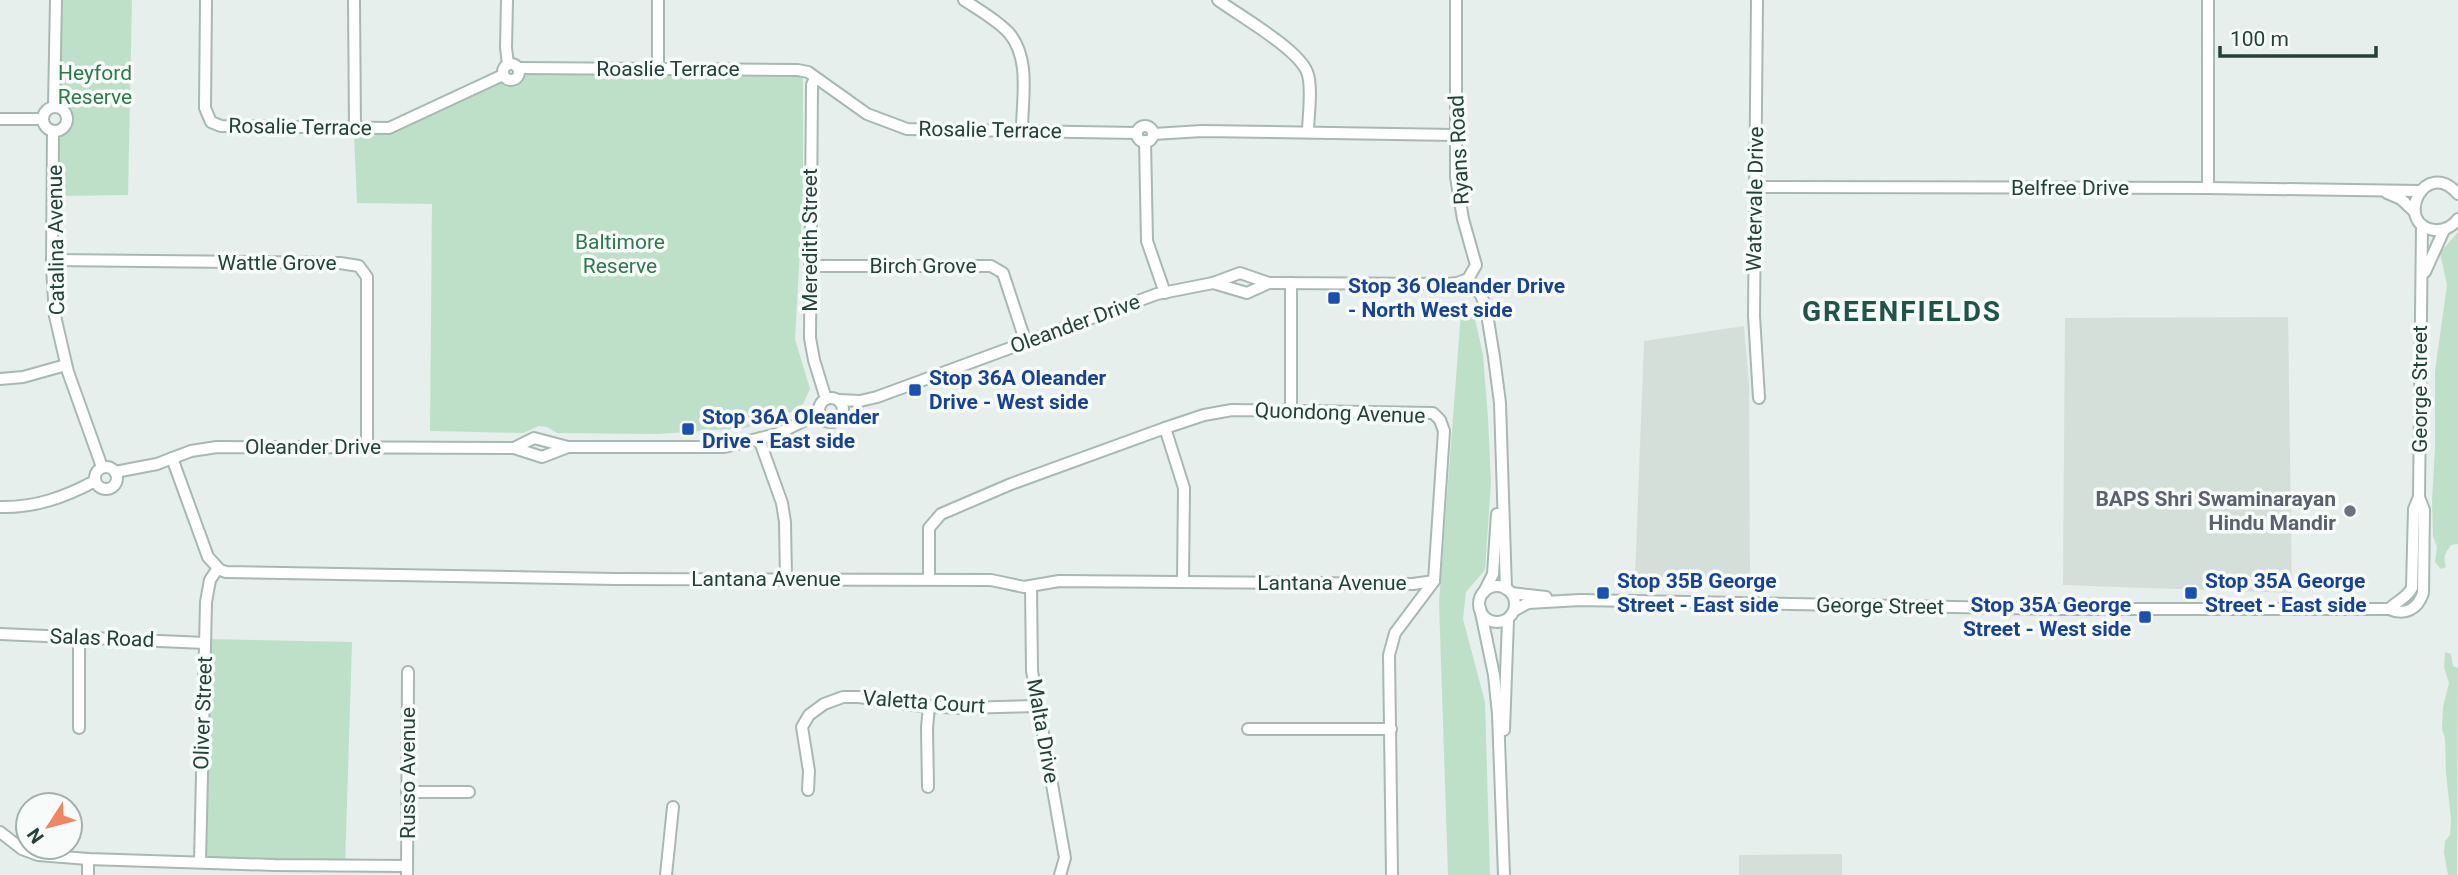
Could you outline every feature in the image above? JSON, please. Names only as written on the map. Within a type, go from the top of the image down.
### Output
[{"type":"street","points":[[54,106],[55,0]]},
{"type":"street","name":"Rosalie Terrace","points":[[206,0],[205,108],[211,122],[228,127],[389,128],[503,75],[503,69],[513,66]]},
{"type":"street","points":[[354,0],[355,128]]},
{"type":"street","points":[[507,0],[506,48],[513,66]]},
{"type":"street","points":[[658,0],[658,68]]},
{"type":"street","points":[[1219,0],[1285,47],[1305,68],[1309,82],[1308,132]]},
{"type":"street","name":"Ryans Road","points":[[1456,0],[1455,135],[1459,199],[1476,265],[1468,279]]},
{"type":"street","name":"Watervale Drive","points":[[1757,0],[1754,316],[1759,398]]},
{"type":"street","points":[[2208,0],[2208,188]]},
{"type":"street","points":[[972,2],[1004,28],[1021,54],[1022,130]]},
{"type":"street","name":"Roaslie Terrace","points":[[513,66],[798,70],[808,72],[815,78]]},
{"type":"street","name":"Rosalie Terrace","points":[[815,78],[867,114],[906,129],[1022,130],[1145,136],[1202,131],[1455,135]]},
{"type":"street","name":"Meredith Street","points":[[815,78],[812,85],[810,338],[826,399]]},
{"type":"street","points":[[54,106],[65,112],[67,121],[62,129],[53,131],[45,126],[43,119],[45,112],[54,106]]},
{"type":"street","points":[[0,119],[43,119]]},
{"type":"street","name":"Catalina Avenue","points":[[53,131],[52,260],[55,316],[66,365],[102,467]]},
{"type":"street","points":[[1145,136],[1147,241],[1165,293]]},
{"type":"street","name":"Belfree Drive","points":[[1755,187],[2208,188],[2385,192],[2420,191],[2436,183],[2445,184],[2458,193]]},
{"type":"street","points":[[2415,212],[2414,204],[2420,191]]},
{"type":"street","points":[[2385,192],[2401,200],[2415,212],[2422,225],[2444,230],[2458,219]]},
{"type":"street","name":"George Street","points":[[1511,614],[1528,603],[1580,600],[2063,609],[2389,609],[2398,613],[2412,609],[2419,603],[2423,593],[2424,510],[2419,497],[2421,281],[2424,252],[2422,225]]},
{"type":"street","name":"George Street","points":[[2421,281],[2444,230]]},
{"type":"street","name":"Wattle Grove","points":[[52,260],[340,263],[359,266],[365,271],[368,285],[367,447]]},
{"type":"street","name":"Birch Grove","points":[[810,266],[991,266],[1003,273],[1026,343]]},
{"type":"street","name":"Oleander Drive","points":[[838,400],[860,401],[877,397],[1165,293],[1213,283],[1240,273],[1269,283],[1457,284],[1468,279]]},
{"type":"street","points":[[1468,279],[1481,295],[1486,308],[1500,403],[1500,459],[1493,574],[1480,608],[1494,675],[1502,771],[1504,875]]},
{"type":"street","name":"Oleander Drive","points":[[1213,283],[1247,293],[1269,283]]},
{"type":"street","points":[[1291,283],[1291,411]]},
{"type":"street","points":[[0,379],[23,377],[66,365]]},
{"type":"street","points":[[826,399],[838,400],[843,412],[838,419],[830,421],[822,417],[821,404],[826,399]]},
{"type":"street","name":"Oleander Drive","points":[[843,412],[860,401]]},
{"type":"street","name":"Quondong Avenue","points":[[929,579],[929,528],[941,514],[1011,484],[1217,412],[1291,411],[1427,412],[1440,419],[1443,425],[1443,443],[1434,581]]},
{"type":"street","name":"Oleander Drive","points":[[514,447],[534,438],[568,447],[724,447],[760,439],[797,425],[820,412]]},
{"type":"street","points":[[1165,428],[1184,488],[1183,582]]},
{"type":"street","points":[[760,439],[783,513],[786,579]]},
{"type":"street","name":"Oleander Drive","points":[[115,472],[191,451],[217,447],[514,447],[542,457],[568,447]]},
{"type":"street","points":[[172,458],[208,557],[218,568]]},
{"type":"street","points":[[1500,459],[1509,591],[1514,598],[1506,641],[1507,700],[1502,771]]},
{"type":"street","points":[[102,467],[115,472],[116,481],[111,487],[102,488],[95,481],[95,474],[102,467]]},
{"type":"street","points":[[0,507],[32,505],[52,500],[95,481]]},
{"type":"street","name":"Lantana Avenue","points":[[218,568],[226,572],[243,573],[402,576],[991,580],[1018,586],[1059,581],[1434,581]]},
{"type":"street","name":"Oliver Street","points":[[200,861],[207,590],[218,568]]},
{"type":"street","points":[[1392,875],[1389,655],[1391,643],[1400,625],[1434,581]]},
{"type":"street","name":"Malta Drive","points":[[1031,586],[1032,671],[1065,858],[1060,875]]},
{"type":"street","points":[[1484,592],[1495,587],[1509,591]]},
{"type":"street","name":"George Street","points":[[1509,591],[1580,600]]},
{"type":"street","points":[[1480,608],[1491,621],[1502,622],[1511,614]]},
{"type":"street","name":"Salas Road","points":[[0,634],[205,643]]},
{"type":"street","points":[[79,636],[79,729]]},
{"type":"street","name":"Russo Avenue","points":[[407,871],[408,672]]},
{"type":"street","name":"Valetta Court","points":[[808,790],[809,771],[802,727],[804,721],[814,710],[843,697],[961,708],[1037,706]]},
{"type":"street","points":[[928,787],[929,706]]},
{"type":"street","points":[[1248,729],[1391,729]]},
{"type":"street","points":[[407,792],[469,792]]},
{"type":"street","points":[[666,875],[673,807]]},
{"type":"street","points":[[0,832],[22,849],[38,855],[88,859],[200,861],[273,870],[407,871]]},
{"type":"street","points":[[88,859],[88,875]]},
{"type":"shaded area","points":[[2288,317],[2292,593],[2063,585],[2065,318]]},
{"type":"shaded area","points":[[1744,326],[1749,386],[1750,579],[1635,578],[1644,341]]},
{"type":"shaded area","points":[[1842,854],[1842,875],[1739,875],[1739,855]]},
{"type":"green space","name":"Heyford Reserve","points":[[60,0],[132,0],[128,195],[59,196],[59,140],[71,117],[60,93]]},
{"type":"green space","name":"Baltimore Reserve","points":[[527,73],[803,77],[803,196],[795,339],[810,389],[803,404],[791,412],[745,428],[658,434],[557,433],[539,426],[523,433],[430,431],[432,204],[357,203],[354,134],[401,128],[500,82],[515,82]]},
{"type":"green space","points":[[2458,232],[2458,544],[2451,545],[2446,553],[2446,567],[2441,569],[2435,562],[2437,547],[2433,536],[2432,501],[2435,371],[2447,285],[2440,253]]},
{"type":"green space","points":[[1462,299],[1475,319],[1483,355],[1488,418],[1491,482],[1485,570],[1466,592],[1463,619],[1485,702],[1490,875],[1448,875],[1439,602]]},
{"type":"green space","points":[[205,639],[352,642],[345,866],[200,861]]},
{"type":"green space","points":[[2445,652],[2451,654],[2453,666],[2458,668],[2457,875],[2448,875],[2444,853],[2445,841],[2450,835],[2451,819],[2442,729],[2443,707],[2449,683],[2444,667]]},
{"type":"place","name":"Stop 36 Oleander Drive - North West side","points":[[1334,298]]},
{"type":"place","name":"Stop 36A Oleander Drive - West side","points":[[915,390]]},
{"type":"place","name":"Stop 36A Oleander Drive - East side","points":[[688,429]]},
{"type":"place","name":"BAPS Shri Swaminarayan Hindu Mandir","points":[[2350,511]]},
{"type":"place","name":"Stop 35B George Street - East side","points":[[1603,593]]},
{"type":"place","name":"Stop 35A George Street - East side","points":[[2191,593]]},
{"type":"place","name":"Stop 35A George Street - West side","points":[[2145,617]]},
{"type":"district","name":"GREENFIELDS","points":[[1902,311]]}]
